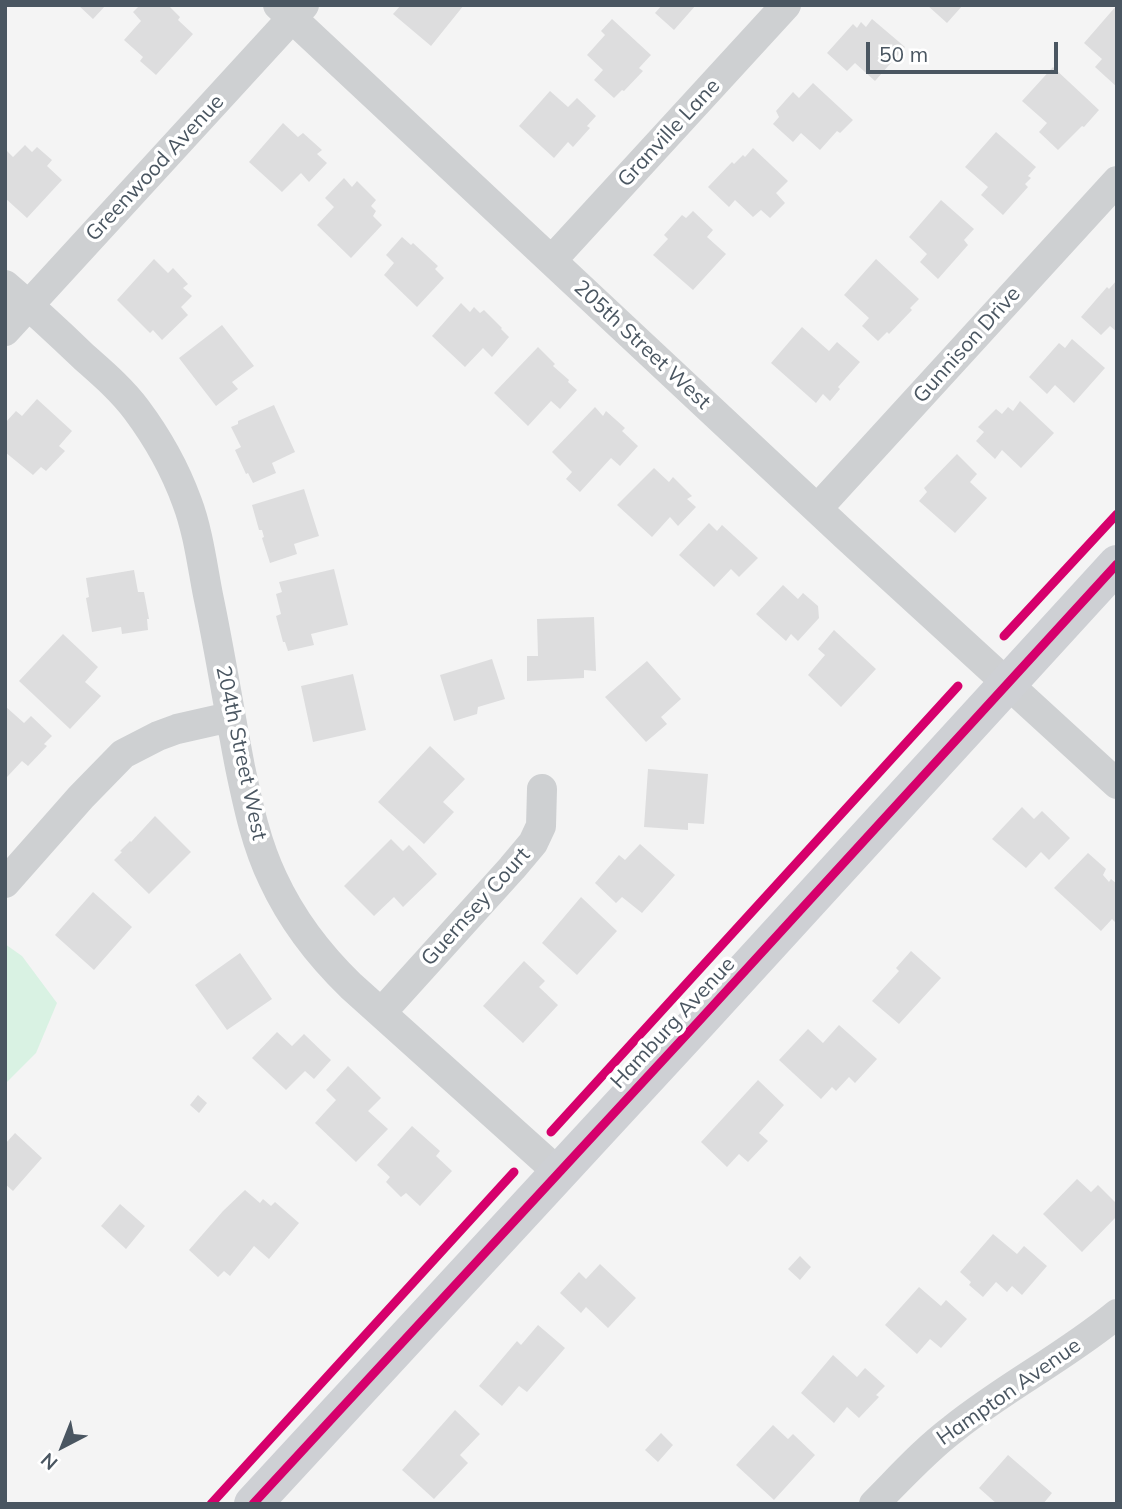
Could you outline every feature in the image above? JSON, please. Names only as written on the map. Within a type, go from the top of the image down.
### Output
[{"type":"street","name":"Granville Lane","points":[[552,260],[786,5]]},
{"type":"street","name":"205th Street West","points":[[291,10],[817,509],[1117,784]]},
{"type":"street","name":"Greenwood Avenue","points":[[5,331],[291,10]]},
{"type":"street","name":"Gunnison Drive","points":[[817,509],[1117,181]]},
{"type":"street","name":"204th Street West","points":[[5,285],[119,389],[136,409],[165,454],[187,502],[194,523],[250,814],[273,879],[295,920],[330,965],[559,1173]]},
{"type":"street","name":"Hamburg Avenue","points":[[253,1504],[1117,564]]},
{"type":"street","points":[[5,883],[123,754],[177,729],[230,717]]},
{"type":"street","name":"Guernsey Court","points":[[381,1013],[512,869],[533,842],[541,827],[542,789]]},
{"type":"street","name":"Hampton Avenue","points":[[874,1504],[952,1429],[1117,1314]]},
{"type":"green space","points":[[5,944],[22,956],[57,1003],[36,1053],[5,1084]]},
{"type":"building","points":[[78,5],[106,5],[93,19]]},
{"type":"building","points":[[140,5],[168,5],[180,17],[178,20],[193,34],[156,75],[140,61],[143,57],[124,40],[141,21],[133,12]]},
{"type":"building","points":[[401,5],[464,5],[431,46],[393,14]]},
{"type":"building","points":[[662,5],[696,5],[674,30],[655,13]]},
{"type":"building","points":[[927,5],[963,5],[947,23]]},
{"type":"building","points":[[1117,5],[1117,87],[1095,67],[1102,59],[1084,43]]},
{"type":"building","points":[[612,19],[651,55],[639,68],[643,71],[614,98],[594,80],[603,70],[587,55],[605,35],[601,31]]},
{"type":"building","points":[[872,19],[905,47],[875,81],[855,63],[847,71],[827,53],[853,24],[857,28],[861,22],[866,27]]},
{"type":"building","points":[[1053,67],[1099,110],[1058,150],[1039,132],[1047,123],[1022,101]]},
{"type":"building","points":[[813,83],[853,120],[840,133],[837,131],[820,150],[801,133],[793,142],[773,124],[779,117],[776,111],[793,92],[799,98]]},
{"type":"building","points":[[550,91],[568,107],[577,98],[596,116],[587,126],[590,128],[573,147],[568,142],[554,158],[519,126]]},
{"type":"building","points":[[283,123],[298,137],[303,133],[322,150],[317,154],[327,163],[309,182],[301,173],[282,192],[249,162]]},
{"type":"building","points":[[996,132],[1036,167],[1028,176],[1031,178],[1025,184],[1028,187],[1003,215],[981,195],[988,187],[965,167]]},
{"type":"building","points":[[25,145],[32,152],[37,147],[52,160],[47,166],[62,180],[27,218],[5,198],[5,152],[13,157]]},
{"type":"building","points":[[753,148],[788,181],[776,193],[785,203],[770,218],[761,210],[753,217],[735,200],[729,207],[708,187],[732,162],[734,164],[743,155],[745,157]]},
{"type":"building","points":[[344,178],[352,187],[357,181],[376,200],[371,206],[376,211],[373,216],[382,225],[351,258],[317,225],[334,207],[325,198]]},
{"type":"building","points":[[941,200],[974,229],[964,240],[968,245],[938,279],[920,262],[927,254],[909,237]]},
{"type":"building","points":[[693,211],[713,230],[707,237],[726,254],[693,290],[653,255],[668,239],[664,235],[682,215],[686,218]]},
{"type":"building","points":[[402,237],[411,245],[413,243],[438,266],[435,269],[444,278],[417,307],[384,275],[394,263],[386,255]]},
{"type":"building","points":[[154,259],[168,273],[173,268],[188,284],[183,288],[192,296],[181,307],[188,315],[162,340],[153,330],[150,333],[117,300]]},
{"type":"building","points":[[876,259],[919,299],[889,334],[887,332],[878,341],[862,326],[869,318],[844,295]]},
{"type":"building","points":[[1117,280],[1117,332],[1110,326],[1101,335],[1081,317],[1107,287],[1109,289]]},
{"type":"building","points":[[461,303],[470,312],[474,307],[480,313],[484,310],[509,337],[492,357],[483,348],[465,367],[432,336]]},
{"type":"building","points":[[222,325],[254,366],[232,382],[238,389],[216,406],[179,358]]},
{"type":"building","points":[[802,327],[829,351],[837,342],[860,362],[838,387],[840,389],[830,401],[823,394],[816,403],[771,363]]},
{"type":"building","points":[[1072,339],[1105,368],[1074,403],[1055,385],[1047,394],[1029,377],[1059,343],[1065,348]]},
{"type":"building","points":[[538,347],[577,390],[560,409],[551,401],[528,426],[494,393]]},
{"type":"building","points":[[37,399],[72,431],[59,446],[65,451],[46,471],[41,467],[33,475],[5,452],[5,423],[16,411],[22,416]]},
{"type":"building","points":[[1020,401],[1054,433],[1021,468],[1002,450],[995,459],[976,441],[984,432],[978,427],[996,409],[1002,414],[1008,407],[1013,411]]},
{"type":"building","points":[[274,405],[295,452],[272,463],[276,473],[253,483],[235,450],[241,447],[231,427],[238,424],[238,421]]},
{"type":"building","points":[[595,407],[603,416],[606,411],[625,428],[622,431],[638,446],[620,466],[611,458],[580,492],[566,479],[572,472],[552,452]]},
{"type":"building","points":[[957,454],[977,474],[970,482],[987,498],[955,533],[919,501],[927,492],[924,488]]},
{"type":"building","points":[[654,468],[669,482],[673,477],[692,496],[687,499],[696,507],[678,526],[670,517],[652,537],[617,505]]},
{"type":"building","points":[[304,489],[319,536],[294,544],[297,554],[270,563],[262,530],[259,530],[252,505]]},
{"type":"building","points":[[709,523],[717,531],[722,525],[758,558],[739,577],[731,569],[714,587],[679,555]]},
{"type":"building","points":[[334,569],[348,625],[311,634],[314,645],[288,651],[276,616],[281,614],[276,594],[282,592],[279,582]]},
{"type":"building","points":[[134,570],[138,592],[144,592],[149,619],[148,630],[122,634],[121,627],[92,632],[86,598],[89,597],[86,578]]},
{"type":"building","points":[[783,585],[798,599],[803,593],[818,606],[819,618],[798,641],[791,634],[786,641],[756,614]]},
{"type":"building","points":[[594,617],[596,671],[584,670],[584,678],[527,681],[527,656],[538,656],[537,619]]},
{"type":"building","points":[[834,630],[876,669],[841,707],[808,675],[825,655],[818,649]]},
{"type":"building","points":[[63,634],[98,667],[85,682],[101,696],[70,729],[19,681]]},
{"type":"building","points":[[492,659],[505,699],[478,707],[477,714],[454,721],[440,675]]},
{"type":"building","points":[[647,661],[681,699],[661,717],[667,724],[646,742],[605,697]]},
{"type":"building","points":[[353,674],[366,730],[313,742],[301,686]]},
{"type":"building","points":[[5,706],[24,723],[31,716],[52,736],[44,744],[47,746],[28,766],[22,761],[7,777],[5,775]]},
{"type":"building","points":[[430,746],[465,779],[443,802],[454,812],[424,844],[378,802]]},
{"type":"building","points":[[648,769],[708,774],[704,824],[688,823],[688,830],[644,827]]},
{"type":"building","points":[[1022,807],[1034,819],[1042,811],[1070,838],[1049,860],[1041,852],[1026,868],[992,839]]},
{"type":"building","points":[[155,816],[191,852],[149,894],[114,860]]},
{"type":"building","points":[[391,839],[403,851],[409,845],[437,874],[403,907],[394,897],[374,916],[344,886]]},
{"type":"building","points":[[640,844],[675,875],[642,913],[622,897],[616,903],[595,883],[619,855],[625,860]]},
{"type":"building","points":[[1088,853],[1106,869],[1103,875],[1109,882],[1111,879],[1117,884],[1117,924],[1112,919],[1101,931],[1054,888]]},
{"type":"building","points":[[93,892],[132,927],[94,970],[55,935]]},
{"type":"building","points":[[581,897],[617,931],[577,975],[542,943]]},
{"type":"building","points":[[911,951],[941,978],[899,1024],[872,1001],[899,971],[896,968]]},
{"type":"building","points":[[240,953],[272,999],[227,1030],[195,985]]},
{"type":"building","points":[[524,961],[545,981],[539,987],[558,1005],[523,1043],[483,1006]]},
{"type":"building","points":[[839,1025],[877,1059],[855,1083],[849,1077],[836,1091],[832,1087],[821,1099],[779,1060],[808,1029],[823,1043]]},
{"type":"building","points":[[277,1032],[292,1046],[304,1034],[331,1060],[314,1079],[305,1071],[286,1090],[252,1058]]},
{"type":"building","points":[[348,1066],[381,1098],[368,1111],[388,1129],[356,1162],[315,1123],[336,1100],[326,1090]]},
{"type":"building","points":[[758,1080],[784,1105],[759,1133],[768,1141],[748,1162],[739,1154],[727,1167],[701,1142]]},
{"type":"building","points":[[198,1095],[207,1103],[199,1113],[190,1105]]},
{"type":"building","points":[[412,1126],[440,1151],[436,1156],[452,1171],[420,1206],[406,1193],[401,1197],[386,1182],[390,1177],[377,1165]]},
{"type":"building","points":[[15,1133],[42,1158],[13,1191],[5,1184],[5,1144]]},
{"type":"building","points":[[1077,1179],[1091,1192],[1098,1185],[1117,1204],[1117,1216],[1082,1252],[1043,1214]]},
{"type":"building","points":[[245,1190],[260,1203],[263,1199],[271,1206],[275,1202],[299,1223],[269,1259],[254,1246],[230,1276],[224,1271],[218,1277],[189,1250]]},
{"type":"building","points":[[120,1204],[145,1226],[126,1249],[101,1226]]},
{"type":"building","points":[[993,1234],[1017,1254],[1024,1246],[1047,1266],[1022,1295],[1012,1286],[1007,1292],[996,1282],[983,1297],[969,1285],[971,1282],[960,1272]]},
{"type":"building","points":[[800,1256],[811,1267],[800,1280],[788,1269]]},
{"type":"building","points":[[600,1264],[636,1298],[608,1328],[586,1307],[581,1313],[560,1293],[579,1272],[586,1279]]},
{"type":"building","points":[[919,1287],[941,1306],[946,1300],[967,1319],[941,1348],[930,1339],[917,1354],[885,1325]]},
{"type":"building","points":[[538,1325],[565,1348],[527,1392],[519,1386],[502,1406],[479,1386],[517,1341],[521,1345]]},
{"type":"building","points":[[833,1355],[857,1377],[865,1368],[885,1386],[876,1395],[879,1397],[859,1418],[847,1407],[834,1423],[801,1393]]},
{"type":"building","points":[[455,1410],[480,1434],[460,1455],[468,1463],[434,1499],[402,1470]]},
{"type":"building","points":[[773,1425],[788,1439],[793,1434],[815,1455],[774,1500],[736,1465]]},
{"type":"building","points":[[661,1433],[673,1445],[658,1462],[645,1450]]},
{"type":"building","points":[[1008,1455],[1052,1493],[1043,1504],[997,1504],[979,1488]]},
{"type":"cycle path","points":[[1004,636],[1117,514]]},
{"type":"cycle path","points":[[253,1504],[1117,564]]},
{"type":"cycle path","points":[[551,1132],[958,686]]},
{"type":"cycle path","points":[[211,1504],[514,1172]]}]
